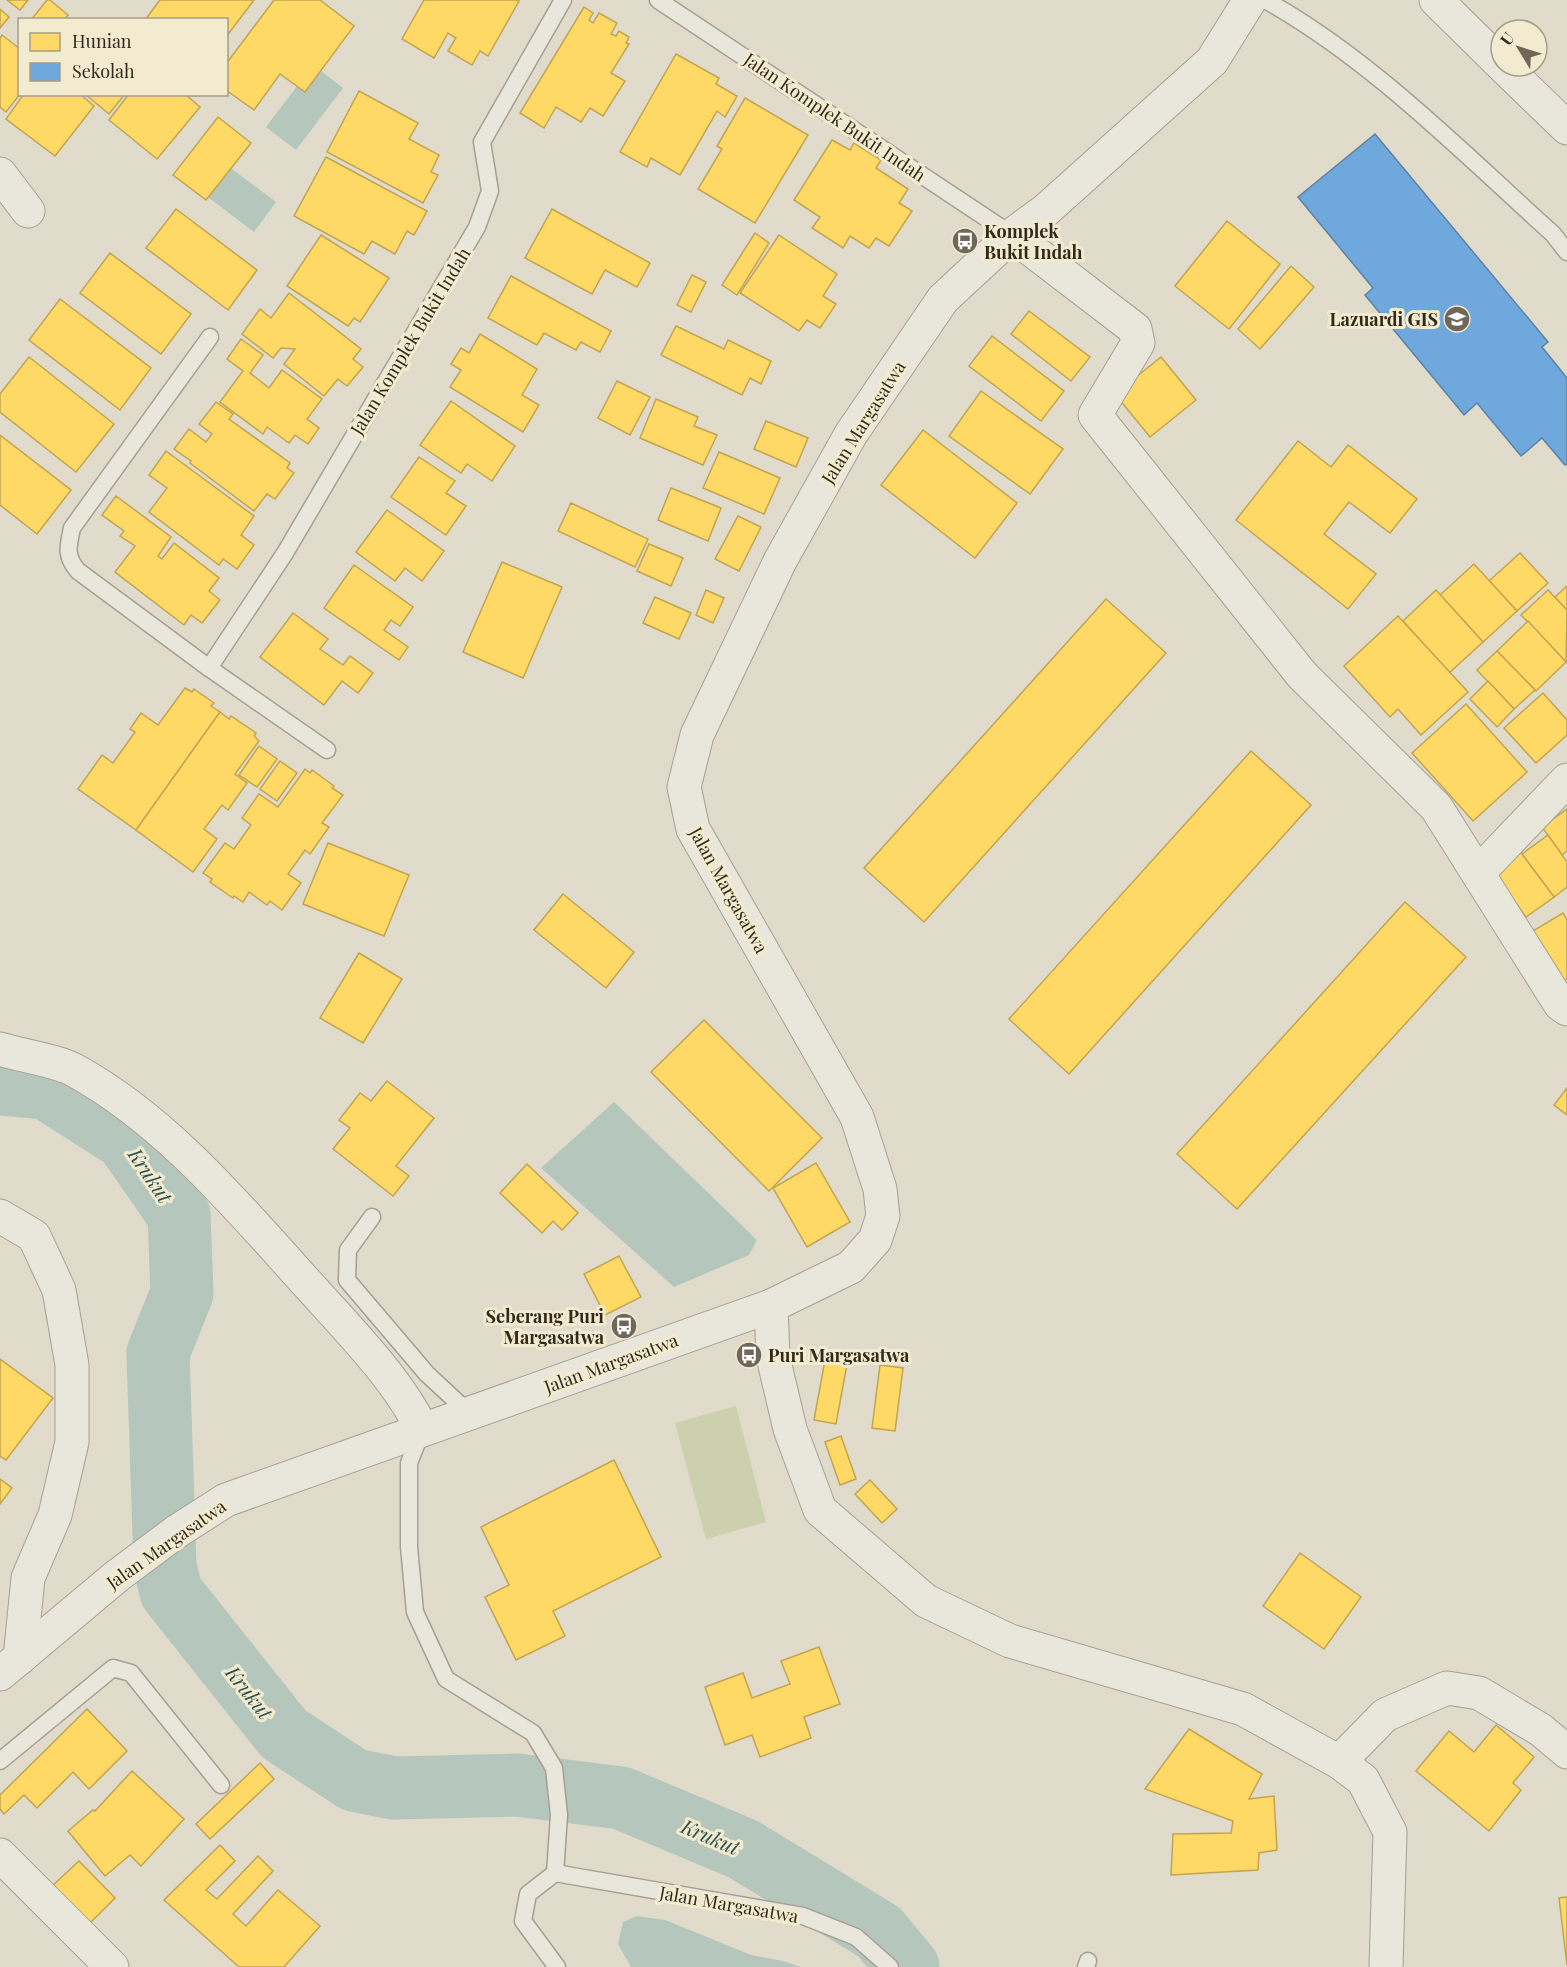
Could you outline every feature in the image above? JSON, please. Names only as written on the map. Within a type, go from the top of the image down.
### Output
[{"type":"street","name":"Jalan Margasatwa","points":[[10,1666],[117,1576],[176,1532],[226,1500],[771,1306],[851,1267],[875,1240],[883,1216],[880,1189],[857,1117],[693,829],[684,787],[697,735],[780,561],[851,434],[943,299],[1012,235],[1046,210],[1212,61],[1250,0]]},
{"type":"street","points":[[1436,0],[1489,52]]},
{"type":"street","points":[[1515,78],[1567,128]]},
{"type":"street","points":[[0,174],[28,211]]},
{"type":"street","points":[[1012,235],[1135,329],[1138,343],[1095,415],[1302,675],[1436,807],[1565,1004]]},
{"type":"street","points":[[1478,873],[1567,780]]},
{"type":"street","points":[[0,1049],[72,1068],[124,1101],[207,1174],[359,1341],[413,1409],[422,1430]]},
{"type":"street","points":[[0,1216],[34,1236],[59,1290],[72,1365],[72,1442],[55,1515],[28,1578],[10,1666]]},
{"type":"street","points":[[771,1306],[773,1357],[790,1429],[820,1510],[926,1601],[1010,1641],[1243,1709],[1339,1762],[1363,1780],[1390,1832],[1386,1967]]},
{"type":"street","points":[[1339,1762],[1385,1714],[1447,1688],[1479,1693],[1541,1730],[1567,1752]]},
{"type":"street","points":[[0,1855],[112,1967]]},
{"type":"lane","name":"Jalan Komplek Bukit Indah","points":[[209,668],[285,553],[477,227],[490,191],[482,142],[563,0]]},
{"type":"lane","name":"Jalan Komplek Bukit Indah","points":[[658,0],[1012,235]]},
{"type":"lane","points":[[1265,0],[1319,33],[1403,99],[1553,234],[1567,252]]},
{"type":"lane","points":[[210,337],[72,528],[68,546],[69,561],[78,571],[209,668],[327,750]]},
{"type":"lane","points":[[372,1217],[348,1250],[347,1280],[427,1374],[470,1414]]},
{"type":"lane","points":[[422,1430],[409,1463],[409,1547],[415,1612],[446,1679],[533,1733],[554,1768],[558,1815],[555,1873],[528,1894],[523,1921],[557,1967]]},
{"type":"lane","points":[[0,1761],[113,1668],[131,1673],[221,1785]]},
{"type":"lane","name":"Jalan Margasatwa","points":[[555,1873],[803,1916],[856,1937],[890,1967]]},
{"type":"green space","points":[[736,1406],[766,1522],[706,1539],[675,1423]]},
{"type":"shaded area","points":[[313,65],[343,88],[296,150],[266,127]]},
{"type":"shaded area","points":[[221,161],[276,202],[254,232],[200,191]]},
{"type":"shaded area","points":[[614,1102],[757,1240],[749,1255],[674,1287],[541,1168]]},
{"type":"shaded area","points":[[637,1916],[665,1920],[751,1955],[801,1967],[631,1967],[618,1944],[623,1922]]},
{"type":"building: Hunian","points":[[7,0],[28,0],[20,10]]},
{"type":"building: Hunian","points":[[47,0],[68,15],[66,18],[33,18]]},
{"type":"building: Hunian","points":[[160,0],[254,0],[228,34],[228,18],[146,18]]},
{"type":"building: Hunian","points":[[274,0],[320,0],[354,26],[305,92],[280,74],[254,110],[228,91],[228,61]]},
{"type":"building: Hunian","points":[[424,0],[519,1],[488,56],[480,51],[472,65],[448,51],[456,38],[448,33],[434,58],[402,39]]},
{"type":"building: Hunian","points":[[584,7],[593,13],[589,20],[593,23],[599,13],[617,23],[611,34],[616,36],[619,31],[629,37],[626,43],[629,44],[611,73],[625,81],[603,116],[590,108],[581,122],[556,107],[544,128],[520,113]]},
{"type":"building: Hunian","points":[[0,9],[9,17],[0,28]]},
{"type":"building: Hunian","points":[[2,35],[18,47],[18,96],[6,112],[0,107],[0,38]]},
{"type":"building: Hunian","points":[[676,54],[719,78],[716,84],[737,96],[725,117],[717,111],[680,175],[651,158],[647,167],[620,152]]},
{"type":"building: Hunian","points":[[359,91],[418,123],[409,139],[439,155],[431,172],[438,175],[423,203],[327,152]]},
{"type":"building: Hunian","points":[[23,96],[82,96],[94,106],[55,156],[6,119]]},
{"type":"building: Hunian","points":[[87,96],[123,96],[109,114]]},
{"type":"building: Hunian","points":[[127,96],[187,96],[200,107],[157,159],[109,120]]},
{"type":"building: Hunian","points":[[745,98],[808,135],[755,223],[698,189],[722,149],[717,146]]},
{"type":"building: Hunian","points":[[218,117],[251,143],[206,200],[173,175]]},
{"type":"building: Hunian","points":[[832,140],[850,150],[854,143],[881,160],[876,168],[908,189],[899,203],[912,211],[889,246],[876,238],[869,248],[850,236],[843,248],[812,228],[820,217],[794,200]]},
{"type":"building: Hunian","points":[[326,157],[427,211],[414,235],[407,231],[395,254],[372,241],[364,254],[294,216]]},
{"type":"building: Hunian","points":[[176,209],[257,270],[228,310],[146,248]]},
{"type":"building: Hunian","points":[[552,209],[650,263],[637,287],[605,270],[592,294],[525,258]]},
{"type":"building: Hunian","points":[[1227,221],[1280,264],[1229,329],[1175,286]]},
{"type":"building: Hunian","points":[[755,233],[769,243],[737,295],[722,285]]},
{"type":"building: Hunian","points":[[321,235],[389,278],[360,322],[354,318],[348,326],[287,286]]},
{"type":"building: Hunian","points":[[779,235],[837,274],[823,296],[836,304],[820,328],[807,320],[799,331],[740,293]]},
{"type":"building: Hunian","points":[[110,253],[191,314],[161,354],[80,293]]},
{"type":"building: Hunian","points":[[1291,266],[1314,287],[1260,349],[1238,329]]},
{"type":"building: Hunian","points":[[692,275],[706,282],[691,312],[677,305]]},
{"type":"building: Hunian","points":[[511,276],[611,331],[600,352],[581,342],[576,350],[544,333],[537,345],[488,318]]},
{"type":"building: Hunian","points":[[289,293],[361,349],[353,359],[363,367],[347,386],[338,379],[324,396],[284,364],[295,349],[281,348],[273,358],[242,334],[260,309],[271,318]]},
{"type":"building: Hunian","points":[[60,299],[151,368],[120,410],[29,340]]},
{"type":"building: Hunian","points":[[1029,311],[1090,357],[1071,381],[1011,334]]},
{"type":"building: Hunian","points":[[676,326],[724,349],[728,340],[771,361],[761,384],[750,378],[742,395],[661,355]]},
{"type":"building: Hunian","points":[[480,334],[537,369],[522,395],[539,405],[523,432],[450,387],[461,370],[451,364],[461,348],[469,353]]},
{"type":"building: Hunian","points":[[992,336],[1064,391],[1041,421],[969,366]]},
{"type":"building: Hunian","points":[[241,339],[263,355],[250,373],[269,388],[282,370],[322,399],[307,419],[319,428],[308,444],[295,435],[289,443],[267,427],[263,434],[220,402],[243,371],[227,359]]},
{"type":"building: Hunian","points":[[29,357],[114,424],[76,472],[0,412],[0,394]]},
{"type":"building: Hunian","points":[[1161,357],[1196,400],[1150,437],[1115,394]]},
{"type":"building: Hunian","points":[[617,381],[650,397],[630,435],[598,418]]},
{"type":"building: Hunian","points":[[981,391],[1063,449],[1030,494],[949,436]]},
{"type":"building: Hunian","points":[[656,399],[698,417],[694,426],[717,435],[703,465],[640,438]]},
{"type":"building: Hunian","points":[[451,401],[515,446],[492,481],[467,464],[461,473],[420,445]]},
{"type":"building: Hunian","points":[[216,402],[233,414],[229,419],[290,463],[287,468],[294,473],[275,499],[267,494],[254,511],[174,449],[189,429],[206,442],[212,434],[199,424]]},
{"type":"building: Hunian","points":[[766,421],[808,438],[796,467],[754,449]]},
{"type":"building: Hunian","points":[[923,430],[1017,503],[975,558],[881,485]]},
{"type":"building: Hunian","points":[[0,435],[71,490],[37,534],[0,505]]},
{"type":"building: Hunian","points":[[1298,441],[1331,467],[1348,445],[1417,499],[1390,533],[1349,502],[1324,534],[1376,574],[1348,609],[1236,520]]},
{"type":"building: Hunian","points":[[166,451],[254,516],[241,535],[254,545],[237,569],[223,559],[219,565],[149,512],[167,488],[149,475]]},
{"type":"building: Hunian","points":[[719,452],[780,478],[764,514],[703,488]]},
{"type":"building: Hunian","points":[[419,457],[455,481],[446,493],[466,506],[446,535],[391,497]]},
{"type":"building: Hunian","points":[[671,488],[721,508],[708,541],[658,520]]},
{"type":"building: Hunian","points":[[116,496],[171,537],[158,556],[162,559],[174,543],[219,578],[209,591],[220,600],[202,623],[191,615],[184,625],[115,572],[135,546],[120,536],[124,531],[102,515]]},
{"type":"building: Hunian","points":[[571,503],[648,539],[635,567],[558,531]]},
{"type":"building: Hunian","points":[[387,510],[444,551],[422,581],[405,568],[395,581],[356,552]]},
{"type":"building: Hunian","points":[[738,516],[761,527],[739,571],[715,559]]},
{"type":"building: Hunian","points":[[649,544],[683,558],[671,586],[637,571]]},
{"type":"building: Hunian","points":[[1520,553],[1548,583],[1517,611],[1489,581]]},
{"type":"building: Hunian","points":[[502,562],[562,587],[523,678],[463,652]]},
{"type":"building: Hunian","points":[[1474,564],[1517,611],[1483,642],[1440,595]]},
{"type":"building: Hunian","points":[[354,565],[413,607],[400,626],[391,620],[384,630],[408,647],[399,660],[324,608]]},
{"type":"building: Hunian","points":[[1567,586],[1567,610],[1555,597]]},
{"type":"building: Hunian","points":[[706,590],[724,598],[713,623],[696,615]]},
{"type":"building: Hunian","points":[[1436,590],[1483,642],[1449,673],[1403,621]]},
{"type":"building: Hunian","points":[[1548,590],[1567,610],[1566,662],[1521,615]]},
{"type":"building: Hunian","points":[[655,597],[691,613],[679,639],[643,623]]},
{"type":"building: Hunian","points":[[1106,599],[1166,653],[924,922],[864,868]]},
{"type":"building: Hunian","points":[[293,613],[328,639],[320,649],[343,665],[350,656],[373,673],[358,693],[342,681],[324,705],[260,657]]},
{"type":"building: Hunian","points":[[1398,616],[1468,692],[1421,735],[1398,709],[1390,717],[1344,666]]},
{"type":"building: Hunian","points":[[1528,621],[1566,662],[1536,691],[1497,651]]},
{"type":"building: Hunian","points":[[1497,651],[1535,690],[1514,709],[1477,670]]},
{"type":"building: Hunian","points":[[1488,681],[1514,709],[1497,727],[1470,699]]},
{"type":"building: Hunian","points":[[185,688],[192,692],[194,689],[214,703],[211,706],[220,712],[136,830],[78,789],[102,755],[113,763],[135,732],[130,729],[141,713],[158,725]]},
{"type":"building: Hunian","points":[[1543,693],[1567,720],[1567,735],[1536,763],[1504,728]]},
{"type":"building: Hunian","points":[[1466,704],[1527,772],[1473,821],[1412,753]]},
{"type":"building: Hunian","points":[[220,712],[229,719],[231,716],[256,733],[254,736],[259,741],[235,774],[247,783],[228,810],[222,805],[204,829],[217,839],[193,872],[136,830]]},
{"type":"building: Hunian","points":[[259,746],[277,759],[257,787],[239,775]]},
{"type":"building: Hunian","points":[[1251,751],[1311,805],[1069,1074],[1009,1019]]},
{"type":"building: Hunian","points":[[280,761],[297,773],[277,801],[260,789]]},
{"type":"building: Hunian","points":[[305,769],[310,773],[312,770],[343,795],[322,823],[329,827],[310,854],[305,850],[288,874],[301,883],[282,910],[270,901],[267,905],[249,892],[243,902],[234,896],[233,898],[210,882],[212,879],[203,873],[225,843],[234,849],[251,825],[242,818],[259,794],[278,807]]},
{"type":"building: Hunian","points":[[1567,809],[1567,851],[1562,855],[1542,827]]},
{"type":"building: Hunian","points":[[1548,835],[1567,862],[1567,887],[1554,897],[1522,854]]},
{"type":"building: Hunian","points":[[328,843],[409,875],[384,936],[303,904]]},
{"type":"building: Hunian","points":[[1519,850],[1554,897],[1526,917],[1492,870]]},
{"type":"building: Hunian","points":[[563,894],[634,952],[606,988],[534,930]]},
{"type":"building: Hunian","points":[[1405,902],[1466,957],[1237,1209],[1177,1154]]},
{"type":"building: Hunian","points":[[1563,913],[1567,920],[1567,979],[1553,987],[1523,937]]},
{"type":"building: Hunian","points":[[359,953],[402,979],[363,1043],[320,1018]]},
{"type":"building: Hunian","points":[[704,1020],[822,1138],[769,1191],[651,1072]]},
{"type":"building: Hunian","points":[[387,1081],[434,1118],[396,1166],[409,1176],[393,1196],[333,1149],[350,1128],[339,1120],[360,1093],[371,1101]]},
{"type":"building: Hunian","points":[[1567,1088],[1567,1115],[1554,1105]]},
{"type":"building: Hunian","points":[[816,1163],[850,1222],[807,1247],[773,1188]]},
{"type":"building: Hunian","points":[[527,1164],[578,1213],[562,1230],[553,1221],[542,1233],[500,1193]]},
{"type":"building: Hunian","points":[[619,1256],[641,1297],[605,1315],[584,1274]]},
{"type":"building: Hunian","points":[[0,1359],[53,1398],[6,1460],[0,1456]]},
{"type":"building: Hunian","points":[[825,1360],[847,1364],[836,1424],[814,1420]]},
{"type":"building: Hunian","points":[[880,1365],[903,1368],[895,1431],[872,1428]]},
{"type":"building: Hunian","points":[[841,1436],[856,1479],[840,1485],[825,1442]]},
{"type":"building: Hunian","points":[[614,1460],[661,1557],[553,1611],[565,1636],[516,1660],[485,1597],[509,1585],[481,1527]]},
{"type":"building: Hunian","points":[[0,1479],[12,1488],[0,1504]]},
{"type":"building: Hunian","points":[[870,1480],[897,1509],[882,1523],[855,1494]]},
{"type":"building: Hunian","points":[[1300,1553],[1361,1597],[1324,1649],[1263,1606]]},
{"type":"building: Hunian","points":[[819,1647],[840,1704],[804,1717],[811,1738],[760,1757],[752,1735],[725,1745],[705,1687],[743,1673],[752,1698],[790,1684],[781,1661]]},
{"type":"building: Hunian","points":[[87,1709],[127,1751],[89,1789],[73,1772],[37,1808],[24,1795],[4,1814],[0,1809],[0,1795]]},
{"type":"building: Hunian","points":[[1496,1725],[1534,1757],[1513,1783],[1521,1790],[1489,1831],[1416,1771],[1449,1731],[1474,1752]]},
{"type":"building: Hunian","points":[[1189,1729],[1262,1774],[1249,1799],[1274,1796],[1277,1850],[1259,1853],[1258,1870],[1171,1875],[1173,1834],[1231,1833],[1233,1821],[1145,1789]]},
{"type":"building: Hunian","points":[[260,1763],[274,1779],[210,1839],[196,1824]]},
{"type":"building: Hunian","points":[[132,1771],[184,1819],[141,1866],[130,1855],[105,1876],[68,1831],[93,1810],[95,1811]]},
{"type":"building: Hunian","points":[[220,1845],[235,1861],[206,1890],[217,1899],[258,1856],[273,1871],[233,1914],[246,1926],[278,1890],[320,1926],[284,1967],[239,1967],[164,1900]]},
{"type":"building: Hunian","points":[[79,1861],[115,1898],[87,1926],[50,1888]]},
{"type":"building: Hunian","points":[[1567,1897],[1567,1965],[1559,1898]]},
{"type":"building: Sekolah","name":"Lazuardi GIS","points":[[1375,134],[1548,342],[1542,347],[1567,378],[1567,464],[1565,465],[1542,438],[1521,456],[1477,403],[1464,415],[1365,295],[1373,288],[1298,197]]},
{"type":"waterway","name":"Krukut","points":[[0,1084],[46,1088],[126,1139],[179,1215],[182,1293],[158,1353],[165,1566],[171,1592],[284,1734],[354,1780],[394,1788],[517,1785],[621,1798],[743,1849],[879,1932],[908,1967]]},
{"type":"place","name":"Komplek Bukit Indah","points":[[965,241]]},
{"type":"place","name":"Lazuardi GIS","points":[[1457,319]]},
{"type":"place","name":"Seberang Puri Margasatwa","points":[[624,1326]]},
{"type":"place","name":"Puri Margasatwa","points":[[749,1355]]}]
